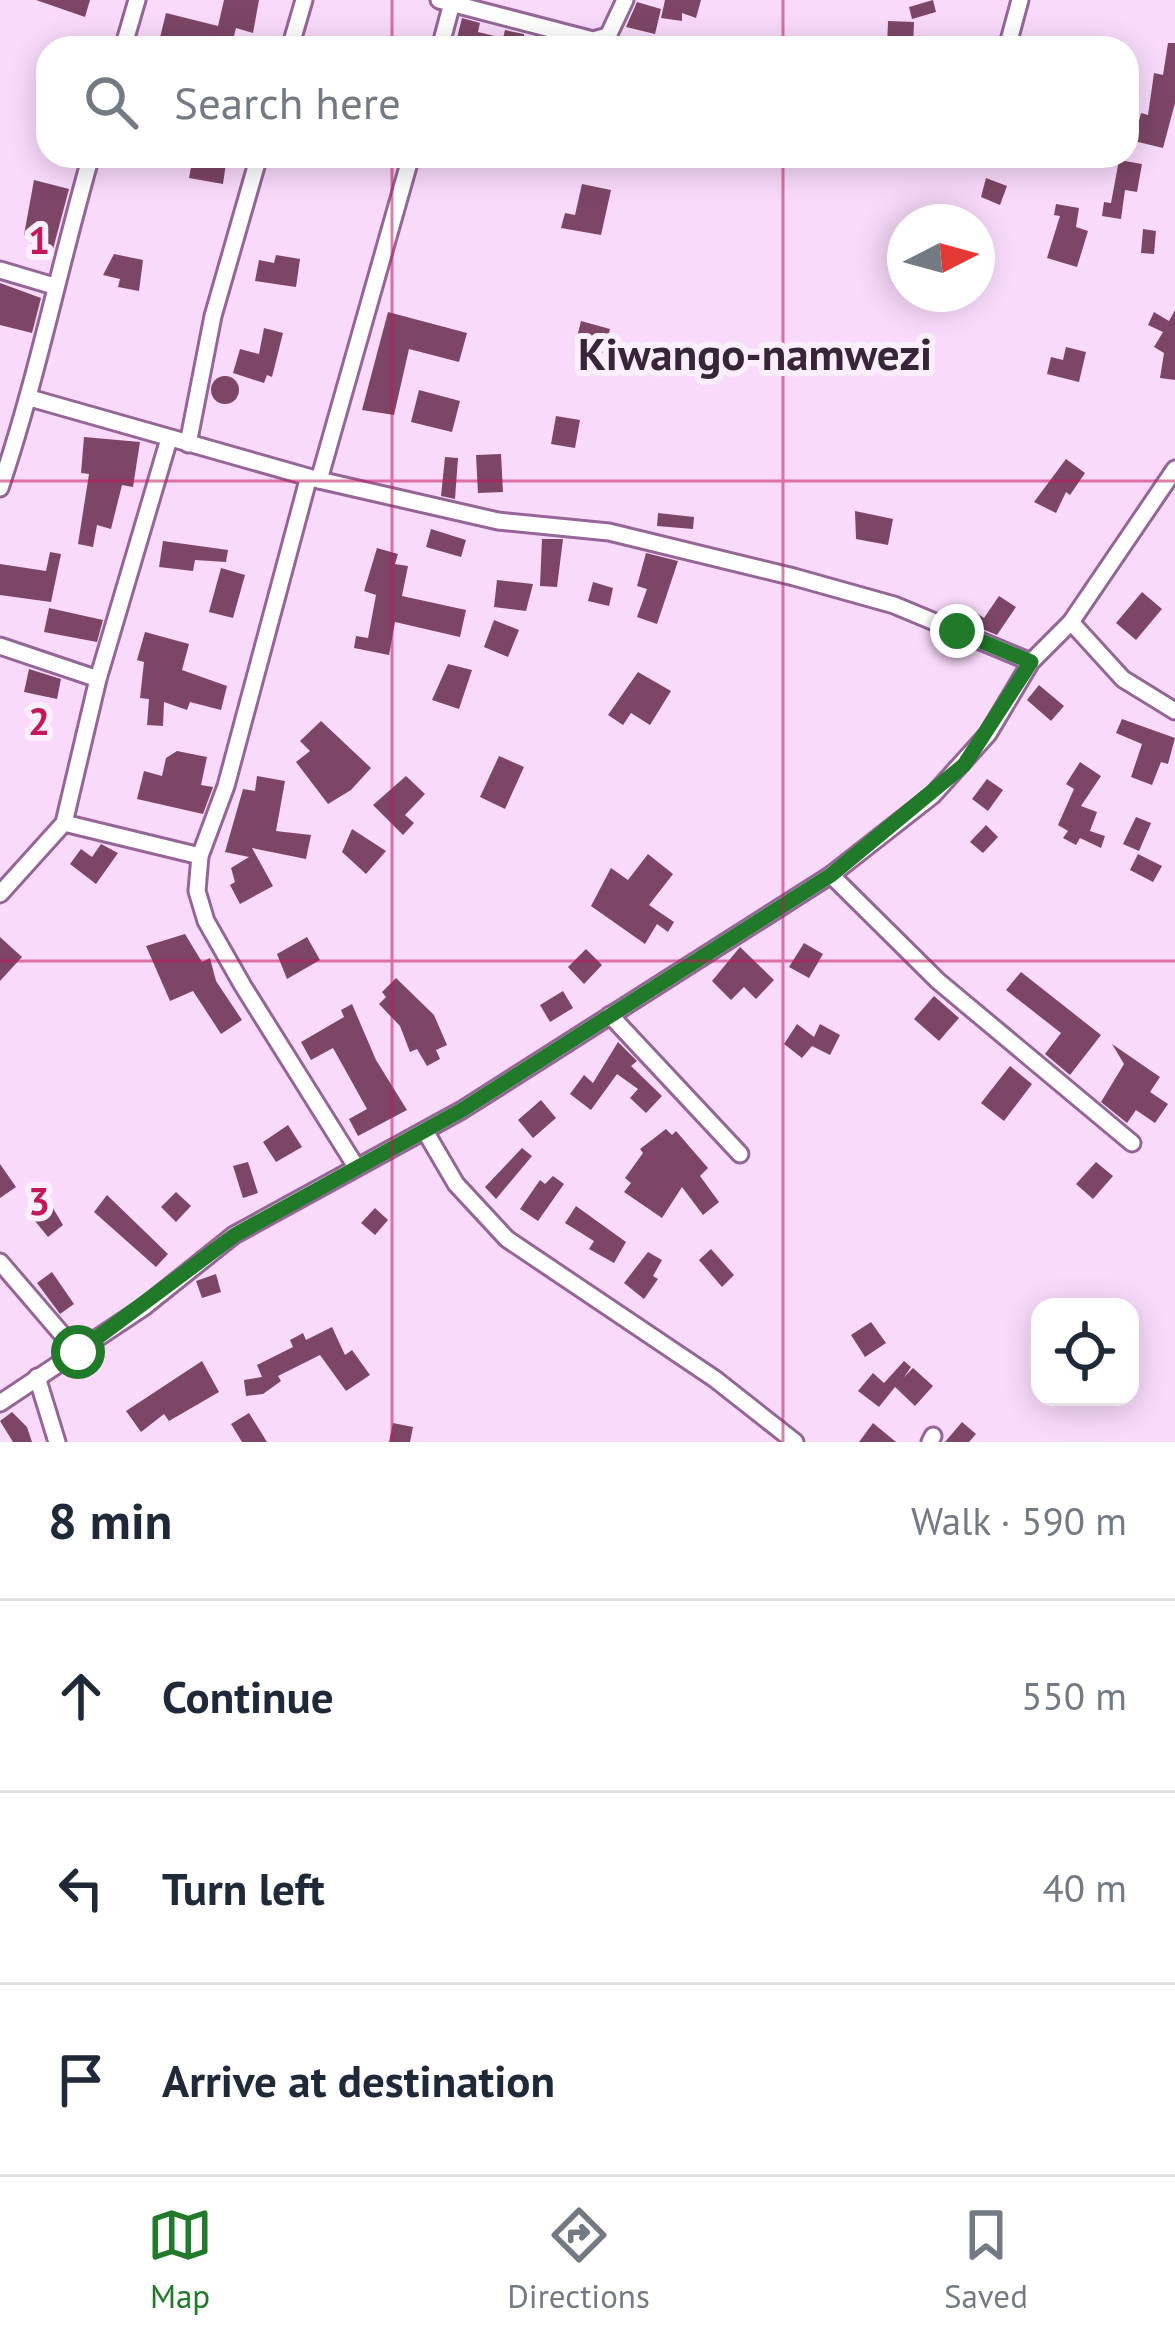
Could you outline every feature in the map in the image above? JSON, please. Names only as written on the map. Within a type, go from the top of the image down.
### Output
[{"type":"street","points":[[126,36],[137,0]]},
{"type":"street","points":[[294,36],[304,0]]},
{"type":"street","points":[[608,36],[625,0]]},
{"type":"street","points":[[1010,36],[1020,0]]},
{"type":"street","points":[[442,36],[446,2],[577,36]]},
{"type":"street","points":[[0,488],[30,398],[54,286],[88,168]]},
{"type":"street","points":[[188,444],[213,316],[256,168]]},
{"type":"street","points":[[355,1165],[206,921],[197,891],[200,856],[226,785],[407,168]]},
{"type":"street","points":[[0,270],[54,286]]},
{"type":"street","points":[[30,398],[314,480],[498,521],[609,532],[794,577],[894,605],[1031,662]]},
{"type":"street","points":[[0,894],[64,823],[98,679],[169,439]]},
{"type":"street","points":[[0,1403],[78,1352],[235,1235],[424,1131],[831,875],[964,765],[1031,662],[1071,622],[1175,469]]},
{"type":"street","points":[[1071,622],[1123,679],[1175,711]]},
{"type":"street","points":[[0,646],[98,679]]},
{"type":"street","points":[[64,823],[200,856]]},
{"type":"street","points":[[831,875],[938,981],[1132,1143]]},
{"type":"street","points":[[610,1015],[740,1154]]},
{"type":"street","points":[[424,1131],[456,1184],[507,1239],[715,1379],[795,1442]]},
{"type":"street","points":[[0,1262],[78,1352]]},
{"type":"street","points":[[37,1377],[57,1442]]},
{"type":"building","points":[[36,0],[90,0],[85,17]]},
{"type":"building","points":[[224,0],[259,0],[253,33],[236,28],[234,36],[160,36],[166,13],[218,26]]},
{"type":"building","points":[[665,0],[701,0],[696,18],[682,13],[682,21],[661,18]]},
{"type":"building","points":[[933,0],[936,12],[912,19],[909,7]]},
{"type":"building","points":[[637,2],[661,9],[655,34],[626,27]]},
{"type":"building","points":[[462,18],[480,23],[478,32],[495,36],[458,36]]},
{"type":"building","points":[[888,21],[914,22],[913,36],[887,36]]},
{"type":"building","points":[[1168,43],[1175,43],[1175,103],[1163,148],[1139,142],[1139,121],[1141,113],[1148,115],[1154,73],[1163,75]]},
{"type":"building","points":[[1142,164],[1137,192],[1125,190],[1121,219],[1102,216],[1104,202],[1111,203],[1118,168]]},
{"type":"building","points":[[191,168],[225,168],[223,184],[189,178]]},
{"type":"building","points":[[986,178],[1007,186],[1000,205],[981,197]]},
{"type":"building","points":[[34,180],[69,189],[52,253],[30,247],[33,237],[24,235]]},
{"type":"building","points":[[582,184],[611,190],[601,235],[561,228],[565,213],[575,215]]},
{"type":"building","points":[[1056,204],[1079,208],[1076,227],[1088,231],[1077,267],[1047,258],[1060,216],[1054,215]]},
{"type":"building","points":[[1143,229],[1156,231],[1154,254],[1141,253]]},
{"type":"building","points":[[114,254],[143,260],[139,291],[118,287],[120,279],[103,275]]},
{"type":"building","points":[[276,255],[300,259],[296,287],[255,281],[259,260],[274,263]]},
{"type":"building","points":[[0,283],[41,298],[32,333],[0,325]]},
{"type":"building","points":[[1175,310],[1175,380],[1160,378],[1164,353],[1154,347],[1163,332],[1148,325],[1154,312],[1169,321]]},
{"type":"building","points":[[388,312],[467,333],[459,362],[409,349],[394,415],[362,410]]},
{"type":"building","points":[[581,321],[610,329],[604,353],[575,345]]},
{"type":"building","points":[[264,328],[283,333],[272,377],[267,375],[264,383],[233,373],[240,349],[259,354]]},
{"type":"building","points":[[1066,347],[1086,352],[1079,382],[1047,374],[1051,357],[1063,360]]},
{"type":"building","points":[[225,376],[235,380],[239,390],[235,400],[225,404],[215,400],[211,390],[215,380]]},
{"type":"building","points":[[419,390],[460,401],[452,432],[411,422]]},
{"type":"building","points":[[556,416],[580,420],[575,448],[551,444]]},
{"type":"building","points":[[84,437],[140,442],[133,487],[122,485],[111,529],[97,525],[93,547],[78,544],[89,474],[81,473]]},
{"type":"building","points":[[501,454],[503,492],[478,493],[476,455]]},
{"type":"building","points":[[445,457],[458,458],[455,499],[441,496]]},
{"type":"building","points":[[1066,459],[1085,473],[1070,495],[1066,492],[1056,513],[1034,502]]},
{"type":"building","points":[[855,511],[893,519],[888,545],[856,539]]},
{"type":"building","points":[[658,513],[694,517],[693,529],[657,526]]},
{"type":"building","points":[[431,529],[466,540],[461,557],[426,547]]},
{"type":"building","points":[[542,539],[563,539],[557,587],[540,586]]},
{"type":"building","points":[[163,541],[228,550],[226,562],[195,560],[193,571],[159,567]]},
{"type":"building","points":[[377,548],[398,554],[395,564],[408,566],[402,596],[466,610],[460,637],[395,622],[389,655],[354,648],[356,636],[368,638],[376,595],[364,591]]},
{"type":"building","points":[[50,552],[61,554],[51,602],[0,595],[0,564],[46,571]]},
{"type":"building","points":[[646,553],[678,561],[657,624],[637,617],[647,589],[637,586]]},
{"type":"building","points":[[221,568],[245,575],[233,618],[209,612]]},
{"type":"building","points":[[497,580],[533,584],[526,611],[494,607]]},
{"type":"building","points":[[593,582],[613,588],[609,606],[588,601]]},
{"type":"building","points":[[1142,592],[1162,609],[1136,640],[1116,623]]},
{"type":"building","points":[[999,596],[1016,607],[997,635],[968,623],[975,612],[984,618]]},
{"type":"building","points":[[49,608],[103,620],[97,642],[44,632]]},
{"type":"building","points":[[494,620],[519,630],[508,657],[484,647]]},
{"type":"building","points":[[145,632],[189,644],[182,670],[227,686],[221,710],[190,702],[187,710],[164,702],[163,726],[147,725],[149,699],[140,698],[144,662],[137,660]]},
{"type":"building","points":[[448,664],[472,670],[459,709],[432,700]]},
{"type":"building","points":[[29,669],[61,679],[57,699],[24,692]]},
{"type":"building","points":[[638,672],[671,691],[650,725],[631,713],[623,725],[608,715]]},
{"type":"building","points":[[1039,685],[1064,706],[1051,721],[1027,700]]},
{"type":"building","points":[[1122,719],[1175,738],[1168,764],[1161,762],[1152,785],[1131,777],[1142,744],[1116,733]]},
{"type":"building","points":[[321,721],[371,768],[351,790],[328,804],[296,762],[310,751],[300,741]]},
{"type":"building","points":[[177,751],[207,757],[201,785],[213,787],[203,814],[137,799],[144,771],[162,776],[166,758]]},
{"type":"building","points":[[499,756],[524,767],[505,809],[480,797]]},
{"type":"building","points":[[1080,762],[1101,776],[1081,806],[1097,812],[1090,831],[1105,836],[1101,848],[1080,838],[1076,845],[1063,838],[1068,831],[1058,825],[1074,789],[1066,784]]},
{"type":"building","points":[[257,776],[285,781],[276,831],[311,835],[306,859],[252,848],[273,886],[240,904],[230,885],[235,882],[231,868],[249,857],[225,852],[243,789],[255,791]]},
{"type":"building","points":[[406,776],[425,794],[405,815],[414,823],[403,835],[373,805]]},
{"type":"building","points":[[987,779],[1003,790],[988,811],[972,799]]},
{"type":"building","points":[[1136,817],[1151,823],[1139,851],[1123,844]]},
{"type":"building","points":[[986,825],[998,837],[983,853],[970,842]]},
{"type":"building","points":[[352,829],[386,851],[366,874],[342,852]]},
{"type":"building","points":[[101,844],[118,853],[96,884],[70,864],[81,849],[92,857]]},
{"type":"building","points":[[648,854],[673,874],[649,905],[674,922],[668,932],[657,924],[645,944],[591,906],[611,868],[628,880]]},
{"type":"building","points":[[1138,854],[1162,866],[1153,882],[1130,870]]},
{"type":"building","points":[[185,934],[202,962],[210,958],[216,981],[242,1020],[221,1034],[193,991],[170,1001],[146,946]]},
{"type":"building","points":[[0,937],[22,957],[0,981]]},
{"type":"building","points":[[307,937],[320,960],[287,979],[277,954]]},
{"type":"building","points":[[804,943],[823,954],[809,978],[789,967]]},
{"type":"building","points":[[740,947],[774,980],[756,999],[744,987],[731,1000],[712,981]]},
{"type":"building","points":[[586,949],[602,965],[584,984],[568,967]]},
{"type":"building","points":[[1021,972],[1101,1035],[1070,1075],[1045,1054],[1061,1033],[1006,990]]},
{"type":"building","points":[[396,978],[434,1015],[447,1045],[436,1050],[440,1059],[427,1066],[417,1049],[410,1052],[400,1026],[379,1004],[386,997],[382,992]]},
{"type":"building","points":[[563,991],[573,1008],[550,1022],[540,1005]]},
{"type":"building","points":[[934,996],[959,1018],[939,1041],[914,1019]]},
{"type":"building","points":[[352,1004],[376,1060],[407,1110],[358,1136],[349,1119],[367,1109],[333,1048],[311,1060],[301,1042],[344,1017],[341,1010]]},
{"type":"building","points":[[797,1024],[814,1037],[820,1024],[840,1035],[830,1055],[812,1046],[802,1058],[784,1044]]},
{"type":"building","points":[[618,1042],[637,1061],[631,1066],[662,1096],[646,1113],[630,1098],[638,1089],[617,1074],[591,1110],[570,1094],[584,1075],[593,1083]]},
{"type":"building","points":[[1112,1044],[1160,1077],[1150,1092],[1168,1104],[1155,1123],[1136,1110],[1127,1123],[1101,1102],[1124,1064]]},
{"type":"building","points":[[1010,1066],[1032,1084],[1004,1121],[981,1103]]},
{"type":"building","points":[[541,1100],[556,1118],[533,1138],[518,1120]]},
{"type":"building","points":[[288,1125],[302,1147],[276,1162],[263,1142]]},
{"type":"building","points":[[666,1129],[672,1135],[676,1131],[708,1168],[700,1176],[719,1202],[703,1215],[682,1187],[662,1218],[624,1192],[631,1183],[625,1178],[643,1153],[640,1149]]},
{"type":"building","points":[[522,1148],[532,1156],[496,1199],[485,1187]]},
{"type":"building","points":[[248,1162],[258,1193],[243,1198],[233,1166]]},
{"type":"building","points":[[1096,1162],[1113,1176],[1093,1199],[1076,1184]]},
{"type":"building","points":[[0,1164],[16,1187],[0,1198]]},
{"type":"building","points":[[553,1176],[564,1184],[538,1221],[520,1209],[540,1180],[545,1184]]},
{"type":"building","points":[[176,1192],[191,1206],[176,1222],[161,1207]]},
{"type":"building","points":[[107,1195],[168,1254],[156,1267],[94,1212]]},
{"type":"building","points":[[47,1198],[63,1225],[48,1237],[31,1216]]},
{"type":"building","points":[[576,1206],[626,1242],[614,1263],[589,1249],[594,1241],[565,1223]]},
{"type":"building","points":[[375,1208],[388,1220],[375,1235],[361,1223]]},
{"type":"building","points":[[711,1249],[734,1275],[722,1287],[699,1260]]},
{"type":"building","points":[[648,1252],[662,1260],[653,1276],[658,1279],[644,1299],[624,1283]]},
{"type":"building","points":[[52,1272],[74,1304],[60,1314],[37,1283]]},
{"type":"building","points":[[216,1274],[221,1292],[202,1298],[196,1281]]},
{"type":"building","points":[[871,1322],[886,1343],[865,1357],[851,1335]]},
{"type":"building","points":[[332,1327],[345,1355],[352,1350],[370,1375],[346,1391],[320,1355],[278,1376],[281,1381],[263,1394],[246,1396],[244,1380],[262,1377],[257,1365],[293,1347],[290,1340],[303,1333],[306,1340]]},
{"type":"building","points":[[202,1361],[219,1392],[169,1421],[164,1414],[141,1432],[126,1411]]},
{"type":"building","points":[[904,1361],[911,1367],[904,1377],[913,1368],[933,1386],[915,1406],[895,1387],[879,1407],[858,1391],[873,1373],[884,1383]]},
{"type":"building","points":[[12,1412],[27,1427],[32,1442],[13,1442],[0,1421]]},
{"type":"building","points":[[249,1413],[267,1442],[242,1442],[231,1424]]},
{"type":"building","points":[[962,1422],[976,1434],[969,1442],[945,1442]]},
{"type":"building","points":[[393,1423],[413,1427],[410,1442],[389,1442]]},
{"type":"building","points":[[873,1423],[896,1442],[859,1442]]},
{"type":"district","name":"Kiwango-namwezi","points":[[755,353]]},
{"type":"route","points":[[78,1352],[235,1235],[462,1110],[831,875],[933,795],[988,734],[1031,662],[957,631]]}]
